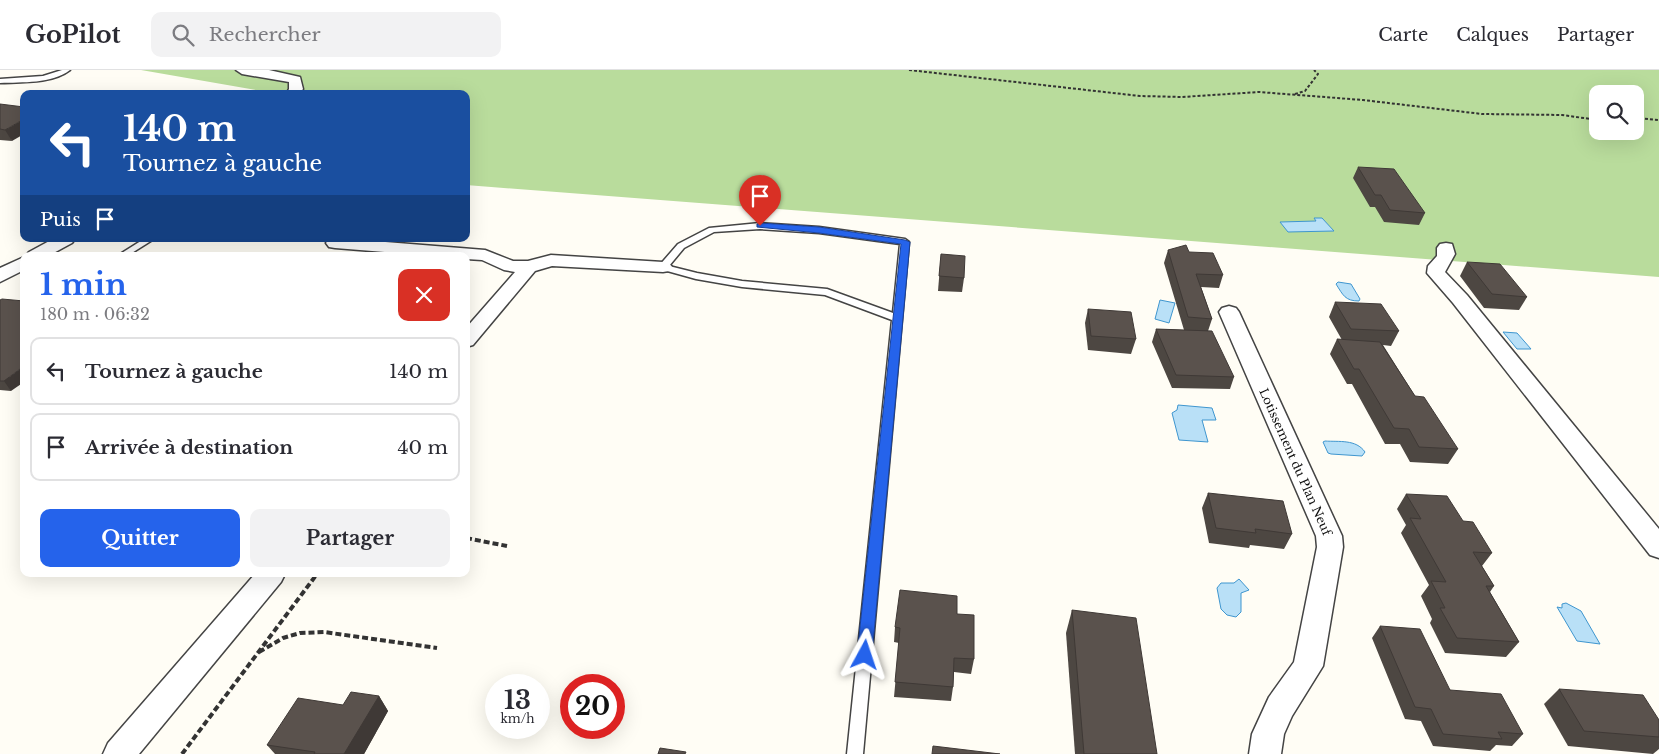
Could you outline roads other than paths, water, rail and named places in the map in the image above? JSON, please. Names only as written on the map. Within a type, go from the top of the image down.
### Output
[{"type":"street","points":[[242,70],[277,75],[295,80],[295,90]]},
{"type":"street","points":[[42,252],[61,242]]},
{"type":"street","points":[[336,242],[448,252]]},
{"type":"street","points":[[1446,248],[1447,253],[1444,260],[1437,266],[1436,274],[1460,298],[1659,548]]},
{"type":"street","points":[[470,254],[485,255],[510,266],[529,267],[551,260],[663,267]]},
{"type":"street","points":[[470,336],[529,267]]},
{"type":"street","name":"Lotissement du Plan Neuf","points":[[1229,312],[1328,536],[1330,547],[1308,666],[1280,706],[1268,734],[1265,754]]},
{"type":"street","points":[[119,754],[268,577]]},
{"type":"lane","points":[[0,81],[38,80],[54,77],[67,70]]},
{"type":"lane","points":[[855,754],[905,242],[819,230],[760,226],[712,230],[681,246],[663,267],[696,276],[742,284],[827,292],[897,318]]},
{"type":"lane","points":[[128,252],[145,242]]},
{"type":"water","points":[[1314,218],[1322,218],[1334,231],[1288,232],[1280,222],[1316,221]]},
{"type":"water","points":[[1338,282],[1351,284],[1360,299],[1359,301],[1350,300],[1345,297],[1336,284]]},
{"type":"water","points":[[1160,300],[1175,303],[1169,323],[1155,319]]},
{"type":"water","points":[[1503,332],[1517,333],[1531,349],[1517,349]]},
{"type":"water","points":[[1178,405],[1212,408],[1216,420],[1202,420],[1208,442],[1179,440],[1172,413],[1177,410]]},
{"type":"water","points":[[1323,442],[1352,443],[1365,452],[1362,456],[1331,454],[1328,453]]},
{"type":"water","points":[[1239,579],[1249,590],[1241,593],[1241,612],[1236,617],[1227,615],[1221,609],[1217,588],[1221,583],[1234,583]]},
{"type":"water","points":[[1566,603],[1581,611],[1600,644],[1577,641],[1557,607],[1562,608],[1562,604]]}]
